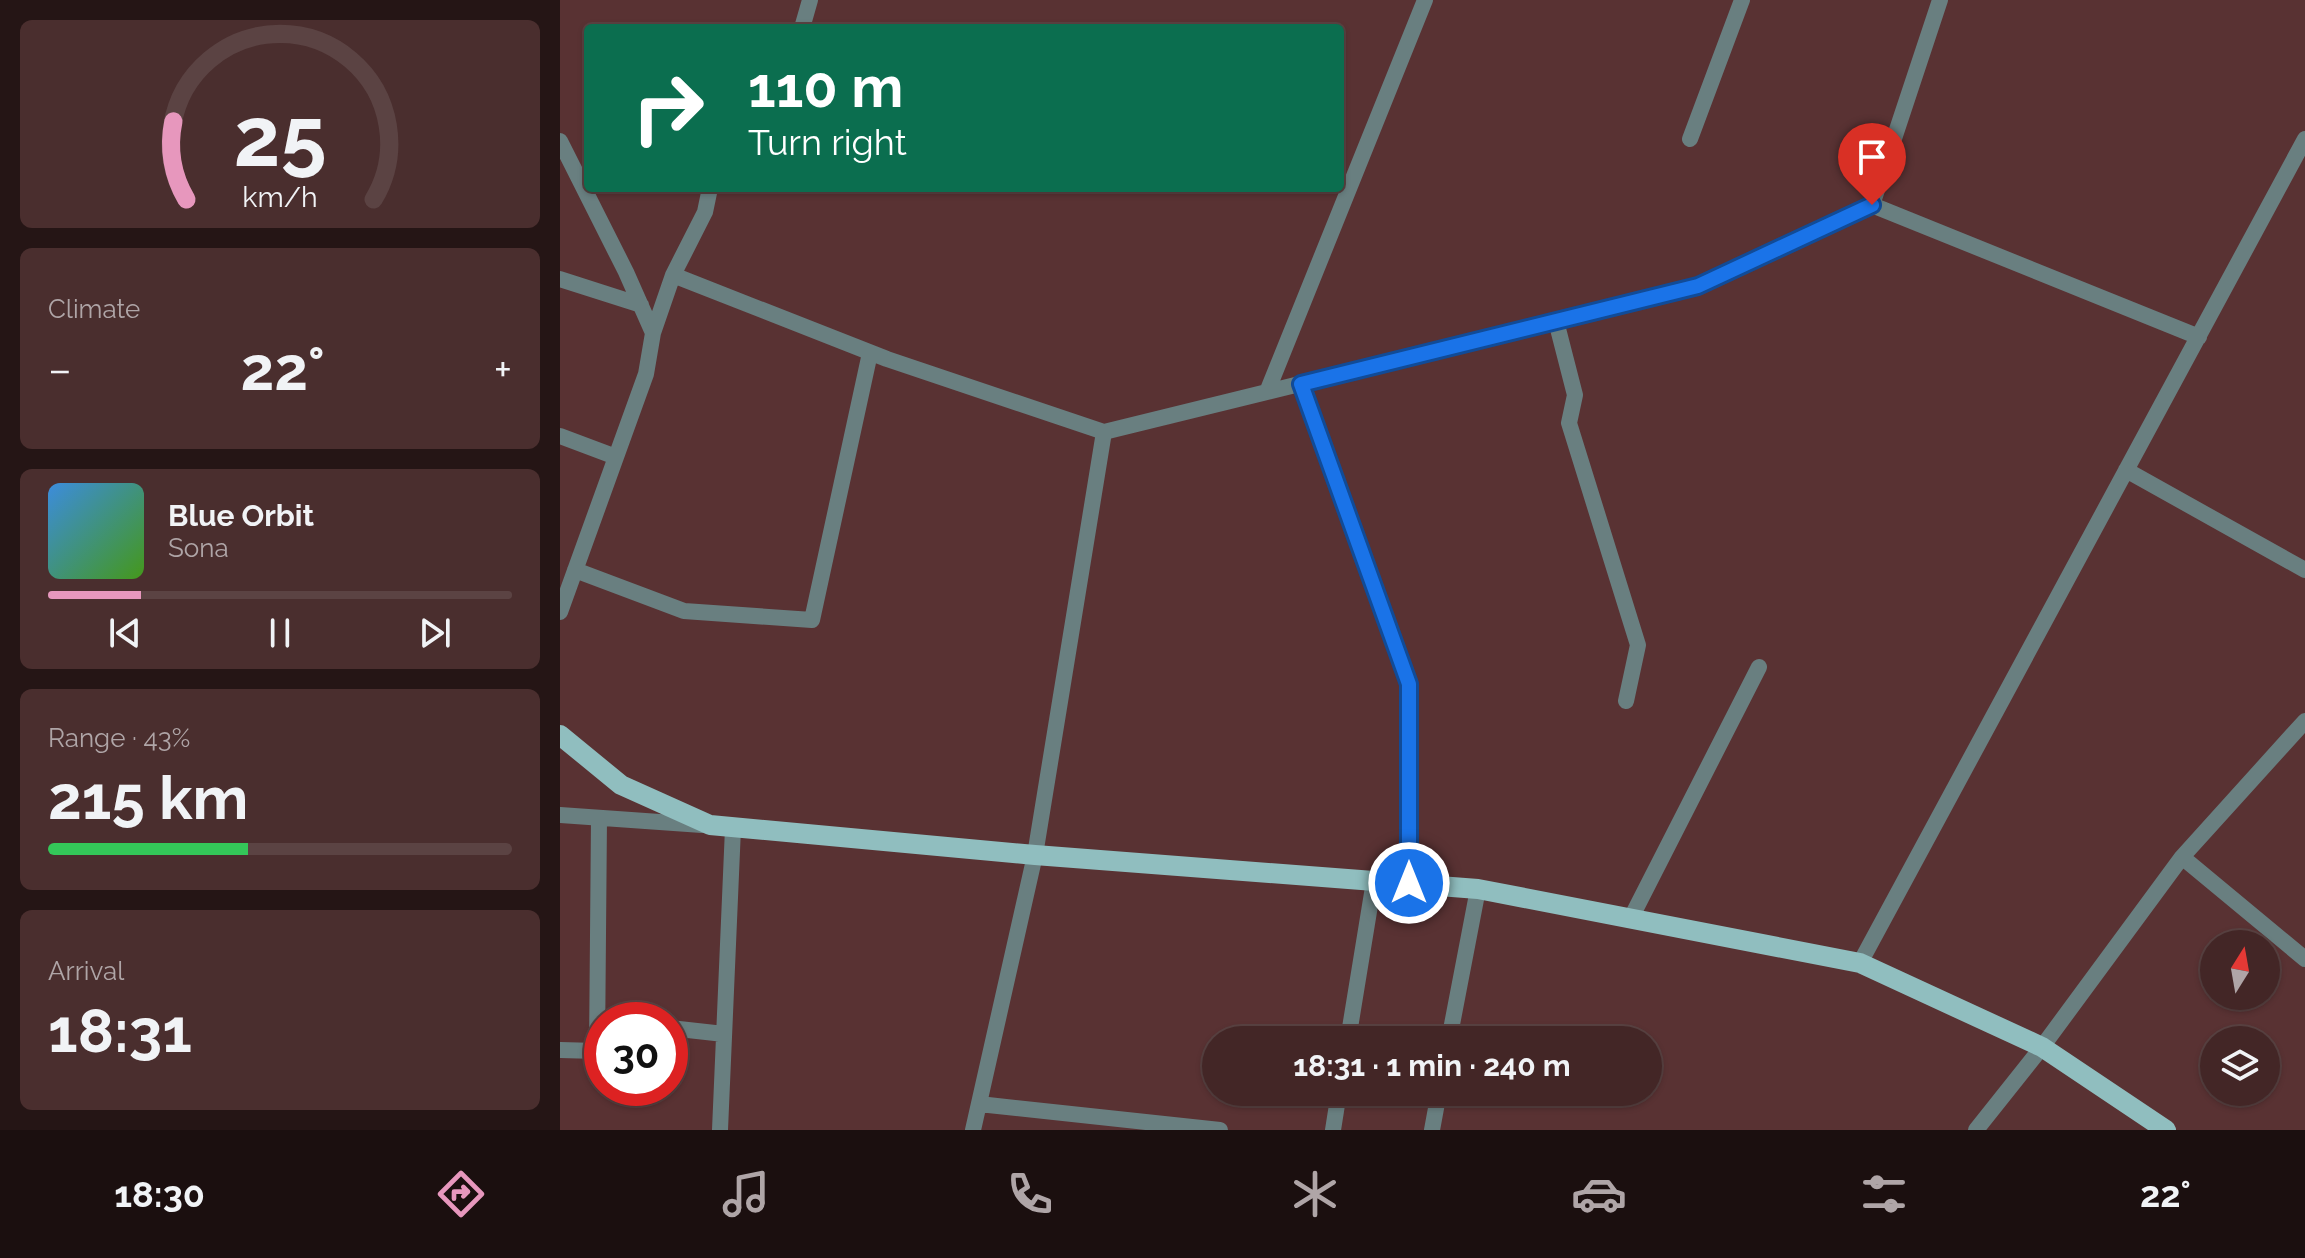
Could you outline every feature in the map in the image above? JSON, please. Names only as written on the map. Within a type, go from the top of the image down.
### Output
[{"type":"main road","points":[[560,735],[621,785],[710,825],[1035,855],[1478,889],[1860,963],[2042,1047],[2166,1130]]},
{"type":"street","points":[[803,24],[810,0]]},
{"type":"street","points":[[1267,392],[1425,0]]},
{"type":"street","points":[[1690,139],[1742,0]]},
{"type":"street","points":[[673,275],[870,353],[1104,432],[1698,286],[1872,205],[1940,0]]},
{"type":"street","points":[[1860,963],[2305,139]]},
{"type":"street","points":[[560,141],[584,190]]},
{"type":"street","points":[[585,192],[653,333]]},
{"type":"street","points":[[560,612],[646,374],[653,333],[673,275],[705,212],[709,192]]},
{"type":"street","points":[[1872,205],[2199,337]]},
{"type":"street","points":[[560,279],[641,305]]},
{"type":"street","points":[[1556,321],[1575,395],[1569,423],[1638,645],[1626,701]]},
{"type":"street","points":[[575,570],[684,611],[812,620],[870,353]]},
{"type":"street","points":[[1301,384],[1409,684],[1409,883]]},
{"type":"street","points":[[973,1130],[1035,855],[1104,432]]},
{"type":"street","points":[[560,436],[616,457]]},
{"type":"street","points":[[2126,470],[2305,570]]},
{"type":"street","points":[[1631,918],[1759,667]]},
{"type":"street","points":[[1976,1130],[2042,1047],[2182,857],[2305,721]]},
{"type":"street","points":[[560,815],[710,825]]},
{"type":"street","points":[[599,818],[599,1002]]},
{"type":"street","points":[[720,1130],[733,828]]},
{"type":"street","points":[[2182,857],[2305,959]]},
{"type":"street","points":[[1350,1026],[1374,881]]},
{"type":"street","points":[[1452,1026],[1478,889]]},
{"type":"street","points":[[688,1030],[724,1034]]},
{"type":"street","points":[[560,1050],[584,1047]]},
{"type":"street","points":[[979,1104],[1220,1130]]},
{"type":"street","points":[[1333,1130],[1337,1106]]},
{"type":"street","points":[[1438,1127],[1439,1106]]},
{"type":"route","points":[[1409,883],[1409,684],[1301,384],[1698,286],[1872,205]]}]
